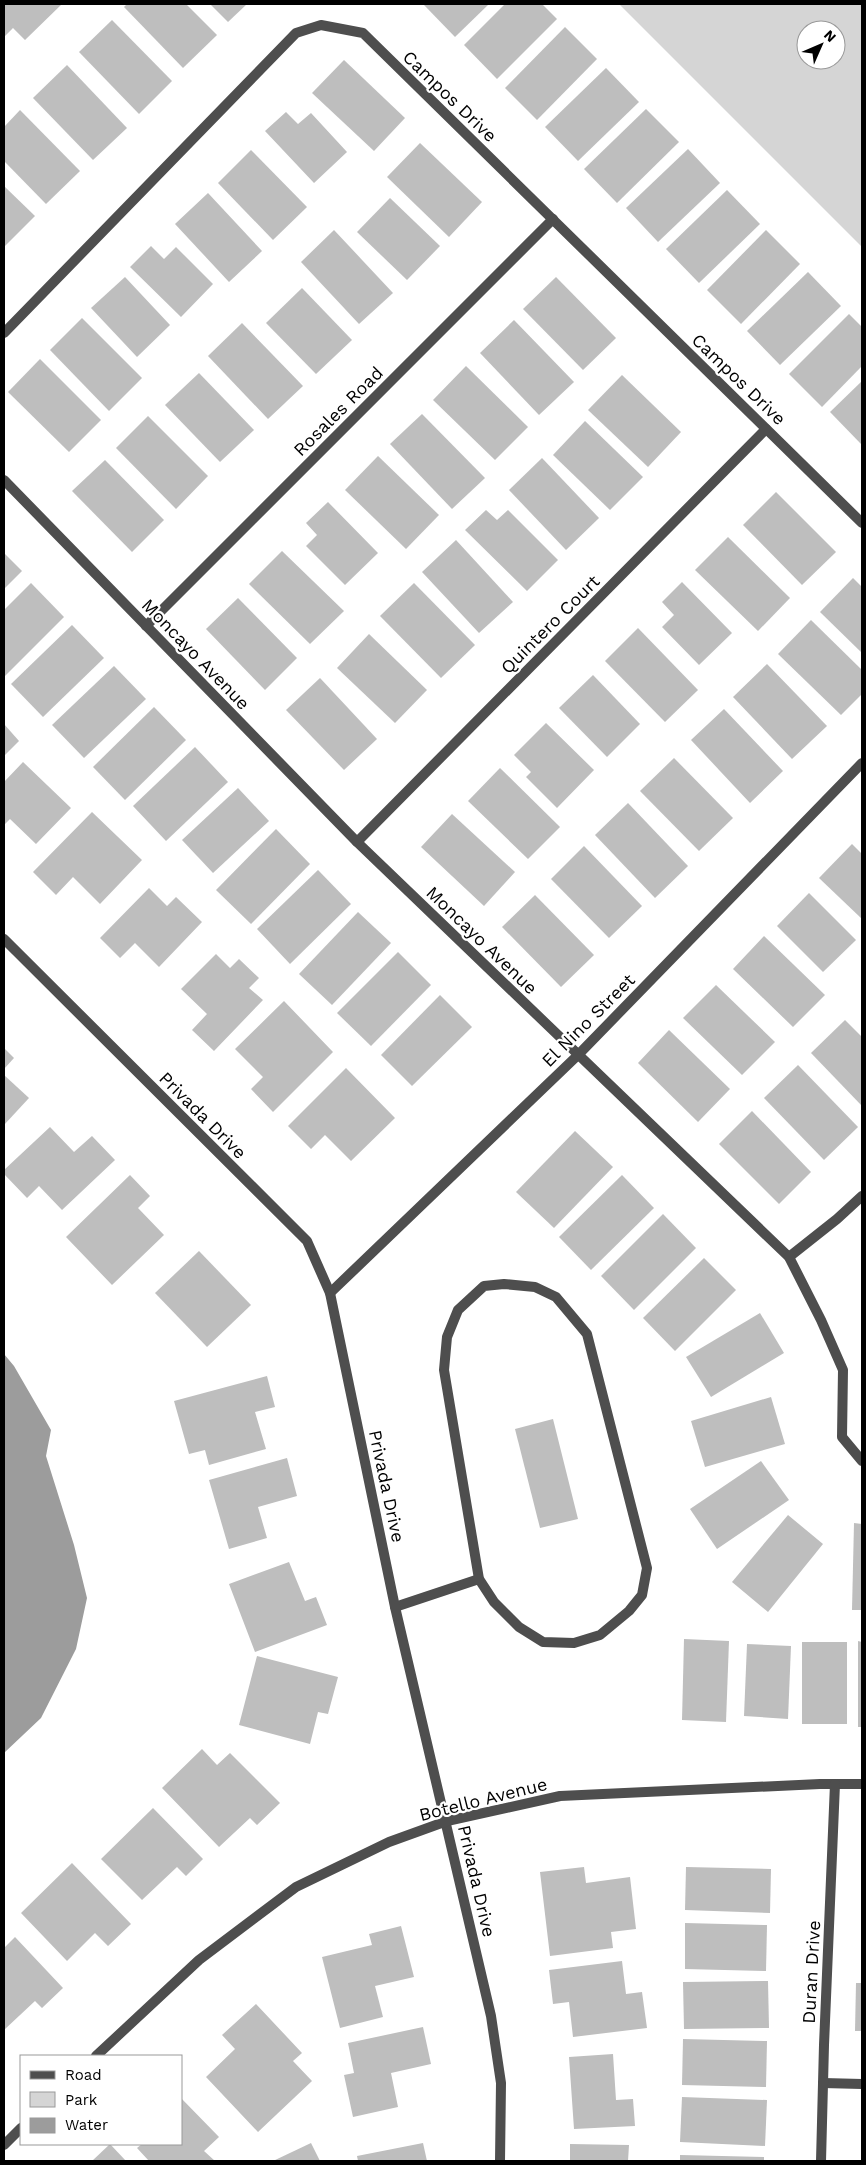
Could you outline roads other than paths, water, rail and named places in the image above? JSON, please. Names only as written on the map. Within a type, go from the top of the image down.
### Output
[{"type":"street","name":"Campos Drive","points":[[4,333],[296,34],[321,24],[363,33],[862,523]]},
{"type":"street","name":"Rosales Road","points":[[146,626],[553,219]]},
{"type":"street","name":"Quintero Court","points":[[358,842],[766,429]]},
{"type":"street","name":"Moncayo Avenue","points":[[4,480],[358,842],[789,1257],[822,1320],[843,1370],[842,1436],[862,1461]]},
{"type":"street","name":"El Nino Street","points":[[330,1293],[578,1055],[862,763]]},
{"type":"street","name":"Privada Drive","points":[[4,939],[307,1241],[330,1293],[395,1607],[447,1821],[491,2016],[501,2083],[500,2161]]},
{"type":"street","points":[[789,1257],[837,1219],[862,1196]]},
{"type":"street","points":[[504,1284],[535,1287],[556,1298],[587,1334],[647,1568],[642,1594],[629,1611],[600,1635],[574,1642],[543,1642],[519,1627],[494,1602],[479,1579],[444,1370],[446,1337],[458,1310],[484,1286],[504,1284]]},
{"type":"street","points":[[395,1607],[479,1579]]},
{"type":"street","name":"Duran Drive","points":[[821,2161],[835,1784]]},
{"type":"street","name":"Botello Avenue","points":[[97,2055],[199,1960],[296,1887],[389,1842],[447,1821],[560,1796],[862,1784]]},
{"type":"street","points":[[823,2083],[862,2084]]},
{"type":"street","points":[[4,2144],[20,2129]]},
{"type":"water","points":[[4,1354],[14,1366],[51,1430],[46,1456],[74,1545],[87,1598],[76,1649],[41,1718],[4,1753]]}]
